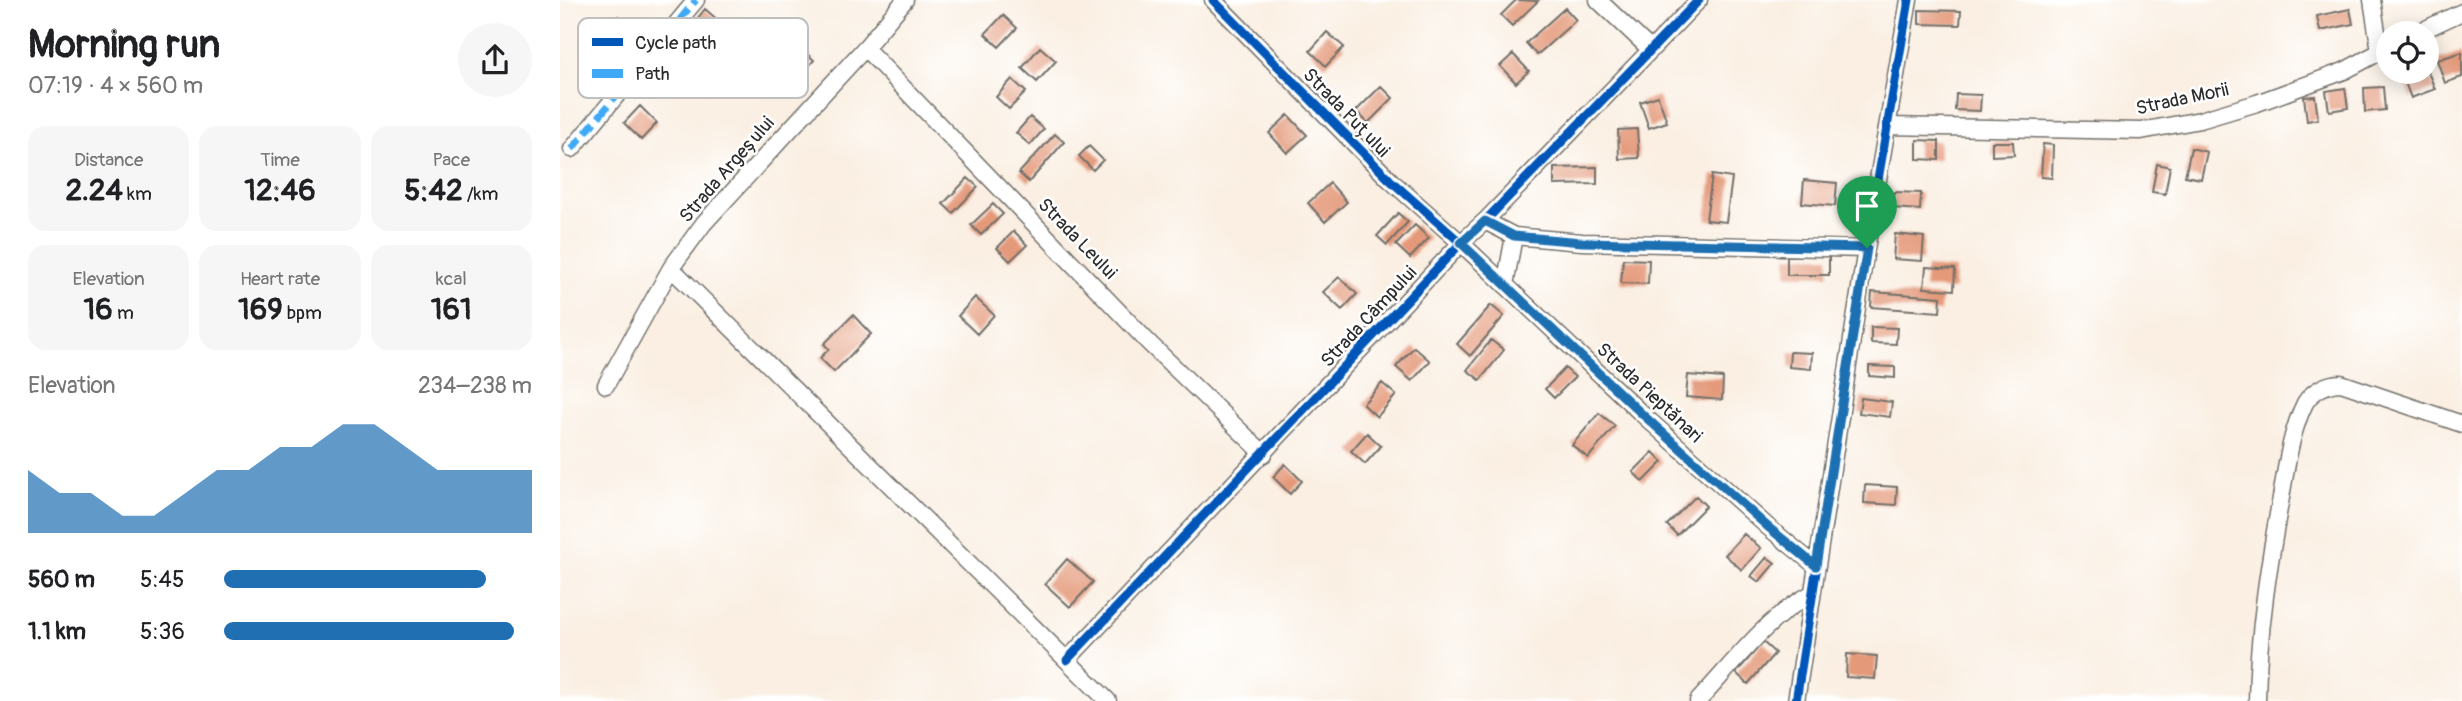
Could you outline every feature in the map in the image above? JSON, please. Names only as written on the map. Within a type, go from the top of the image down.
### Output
[{"type":"street","points":[[681,18],[696,0]]},
{"type":"street","name":"Strada Puțului","points":[[1213,0],[1390,180],[1461,243]]},
{"type":"street","points":[[1598,0],[1651,50]]},
{"type":"street","name":"Strada Câmpului","points":[[1067,660],[1461,243],[1699,0]]},
{"type":"street","points":[[1796,701],[1811,594],[1909,0]]},
{"type":"street","points":[[2372,0],[2377,21]]},
{"type":"street","name":"Strada Argeșului","points":[[606,385],[671,268],[704,223],[865,48],[897,2]]},
{"type":"street","points":[[2439,23],[2462,12]]},
{"type":"street","name":"Strada Leului","points":[[865,48],[1149,343],[1264,454]]},
{"type":"street","name":"Strada Morii","points":[[1888,126],[2155,129],[2200,120],[2257,103],[2344,71],[2376,53]]},
{"type":"street","points":[[572,149],[614,98]]},
{"type":"street","points":[[1485,221],[1514,236],[1582,242],[1867,248]]},
{"type":"street","points":[[1505,285],[1514,236]]},
{"type":"street","name":"Strada Pieptănari","points":[[1461,243],[1662,432],[1816,566]]},
{"type":"street","points":[[671,268],[1108,701]]},
{"type":"street","points":[[2257,701],[2264,593],[2286,467],[2305,404],[2319,388],[2341,383],[2462,424]]},
{"type":"street","points":[[1699,701],[1768,625],[1790,606],[1811,594]]},
{"type":"building","points":[[1516,0],[1538,1],[1512,26],[1501,15]]},
{"type":"building","points":[[1565,8],[1576,20],[1537,55],[1526,43]]},
{"type":"building","points":[[705,9],[716,18],[698,18]]},
{"type":"building","points":[[2350,9],[2353,24],[2320,31],[2317,16]]},
{"type":"building","points":[[1919,10],[1961,11],[1960,25],[1919,24]]},
{"type":"building","points":[[1003,15],[1017,28],[999,47],[985,34]]},
{"type":"building","points":[[1327,32],[1344,47],[1326,66],[1310,51]]},
{"type":"building","points":[[1040,47],[1056,61],[1037,82],[1022,68]]},
{"type":"building","points":[[2462,52],[2462,77],[2445,83],[2439,59]]},
{"type":"building","points":[[1513,54],[1529,71],[1516,83],[1500,66]]},
{"type":"building","points":[[808,55],[814,60],[808,67]]},
{"type":"building","points":[[1012,79],[1026,92],[1009,109],[996,97]]},
{"type":"building","points":[[2406,84],[2433,84],[2435,89],[2411,98]]},
{"type":"building","points":[[1381,86],[1393,98],[1368,123],[1356,111]]},
{"type":"building","points":[[2383,87],[2385,110],[2365,112],[2364,88]]},
{"type":"building","points":[[2345,88],[2348,108],[2329,111],[2326,91]]},
{"type":"building","points":[[1956,94],[1981,95],[1980,111],[1955,110]]},
{"type":"building","points":[[1658,96],[1667,122],[1649,128],[1640,102]]},
{"type":"building","points":[[2315,96],[2318,119],[2307,121],[2304,97]]},
{"type":"building","points":[[640,106],[657,123],[641,140],[624,123]]},
{"type":"building","points":[[1288,115],[1307,135],[1287,153],[1269,133]]},
{"type":"building","points":[[1030,117],[1044,129],[1030,145],[1016,133]]},
{"type":"building","points":[[1637,129],[1639,158],[1619,159],[1618,130]]},
{"type":"building","points":[[1055,134],[1064,142],[1029,182],[1019,173]]},
{"type":"building","points":[[1917,140],[1939,141],[1939,160],[1917,159]]},
{"type":"building","points":[[1992,142],[2013,142],[2014,155],[1992,156]]},
{"type":"building","points":[[2043,144],[2053,145],[2052,178],[2041,177]]},
{"type":"building","points":[[1089,146],[1103,160],[1093,170],[1079,156]]},
{"type":"building","points":[[2191,148],[2207,152],[2201,179],[2185,176]]},
{"type":"building","points":[[2157,164],[2170,167],[2165,194],[2152,192]]},
{"type":"building","points":[[1597,167],[1597,184],[1554,185],[1554,168]]},
{"type":"building","points":[[1712,175],[1732,178],[1726,222],[1706,220]]},
{"type":"building","points":[[968,178],[978,187],[953,213],[943,204]]},
{"type":"building","points":[[1804,180],[1837,183],[1835,206],[1802,203]]},
{"type":"building","points":[[1330,183],[1347,202],[1325,222],[1308,203]]},
{"type":"building","points":[[1894,192],[1921,193],[1920,210],[1893,208]]},
{"type":"building","points":[[993,204],[1003,214],[981,235],[971,225]]},
{"type":"building","points":[[1398,213],[1408,222],[1387,245],[1377,236]]},
{"type":"building","points":[[1415,225],[1429,238],[1410,258],[1396,245]]},
{"type":"building","points":[[1014,231],[1027,245],[1010,261],[997,248]]},
{"type":"building","points":[[1895,234],[1924,237],[1922,261],[1893,259]]},
{"type":"building","points":[[1787,256],[1829,256],[1829,275],[1787,275]]},
{"type":"building","points":[[1623,259],[1649,260],[1648,284],[1621,283]]},
{"type":"building","points":[[1926,267],[1955,269],[1954,290],[1924,288]]},
{"type":"building","points":[[1339,277],[1357,294],[1342,310],[1323,292]]},
{"type":"building","points":[[1872,292],[1941,297],[1940,312],[1871,307]]},
{"type":"building","points":[[975,297],[994,315],[977,334],[958,316]]},
{"type":"building","points":[[1491,305],[1504,316],[1470,356],[1457,344]]},
{"type":"building","points":[[853,315],[871,334],[834,372],[820,358],[829,349],[824,344]]},
{"type":"building","points":[[1871,327],[1897,328],[1896,344],[1871,343]]},
{"type":"building","points":[[1491,340],[1504,350],[1480,380],[1467,370]]},
{"type":"building","points":[[1414,347],[1430,361],[1412,381],[1396,367]]},
{"type":"building","points":[[1790,352],[1812,353],[1811,369],[1789,367]]},
{"type":"building","points":[[1869,366],[1895,367],[1895,378],[1869,376]]},
{"type":"building","points":[[1565,368],[1575,377],[1554,398],[1545,389]]},
{"type":"building","points":[[1688,375],[1723,378],[1722,400],[1686,397]]},
{"type":"building","points":[[1382,383],[1396,395],[1377,417],[1363,404]]},
{"type":"building","points":[[1861,398],[1892,402],[1890,417],[1859,413]]},
{"type":"building","points":[[1599,413],[1615,426],[1588,458],[1572,445]]},
{"type":"building","points":[[1367,433],[1381,446],[1365,464],[1351,451]]},
{"type":"building","points":[[1653,452],[1663,462],[1643,482],[1633,472]]},
{"type":"building","points":[[1285,464],[1302,481],[1290,494],[1273,477]]},
{"type":"building","points":[[1865,485],[1897,487],[1896,505],[1864,503]]},
{"type":"building","points":[[1696,496],[1706,506],[1677,535],[1667,525]]},
{"type":"building","points":[[1744,534],[1761,548],[1742,570],[1725,555]]},
{"type":"building","points":[[1767,557],[1775,563],[1759,582],[1751,576]]},
{"type":"building","points":[[1067,559],[1093,582],[1070,607],[1045,584]]},
{"type":"building","points":[[1763,642],[1775,653],[1748,684],[1736,673]]},
{"type":"building","points":[[1847,654],[1877,656],[1875,679],[1846,677]]},
{"type":"marked path","points":[[681,18],[696,0]]},
{"type":"marked path","points":[[572,149],[614,98]]},
{"type":"cycle path","points":[[1213,0],[1390,180],[1461,243],[1642,414],[1768,527],[1816,566]]},
{"type":"cycle path","points":[[1067,660],[1461,243],[1699,0]]},
{"type":"cycle path","points":[[1796,701],[1866,249],[1909,0]]},
{"type":"route","points":[[1485,221],[1514,236],[1582,242],[1867,248],[1816,566],[1800,555],[1642,414],[1461,243],[1485,221]]}]
